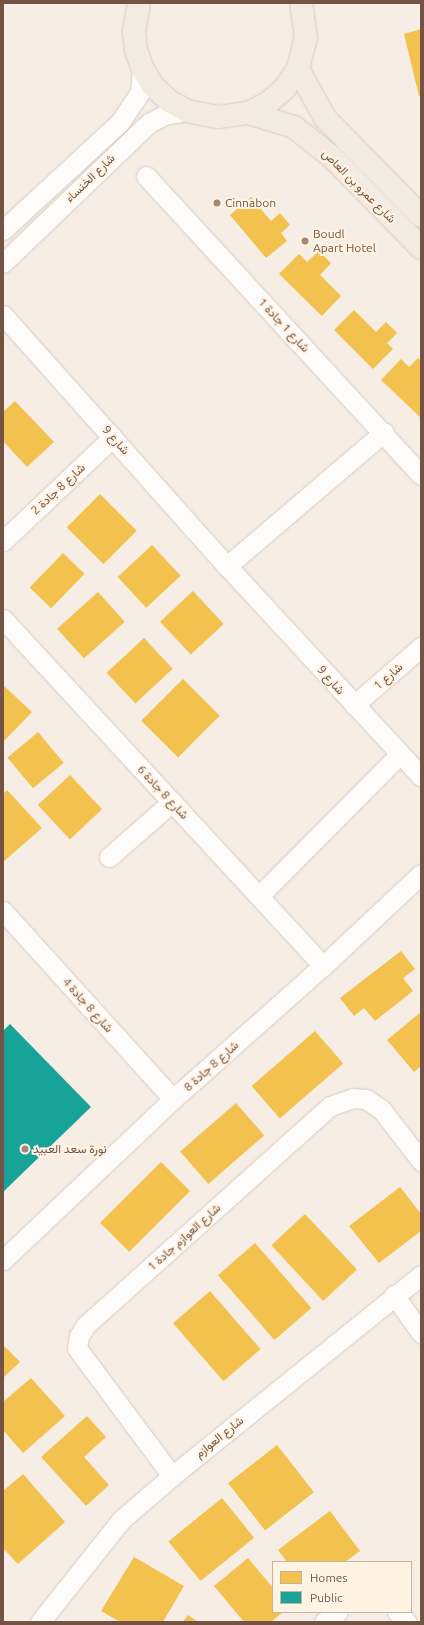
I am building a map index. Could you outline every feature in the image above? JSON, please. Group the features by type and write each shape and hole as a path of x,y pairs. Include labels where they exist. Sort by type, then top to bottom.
{"main road":[{"path":"139,3 134,32 142,67 158,91 169,101 187,111 218,118 248,113 274,98 285,88 298,69 306,38 302,4"},
{"name":"شارع عمرو بن العاص","path":"298,69 325,118 421,216"},
{"name":"شارع عمرو بن العاص","path":"248,113 294,127 332,158 421,248"}],"street":[{"name":"شارع الخنساء","path":"3,230 120,122 140,92 142,67"},
{"name":"شارع الخنساء","path":"3,263 140,131 164,115 187,111"},
{"name":"شارع 1 جادة 1","path":"146,176 384,432 421,475"},
{"name":"شارع 9","path":"3,316 227,566 421,776"},
{"path":"227,566 384,432"},
{"name":"شارع 8 جادة 2","path":"3,541 113,437"},
{"name":"شارع 8 جادة 6","path":"3,619 323,966"},
{"name":"شارع 1","path":"354,705 421,646"},
{"path":"258,896 400,754"},
{"path":"109,857 172,802"},
{"name":"شارع 8 جادة 8","path":"3,1260 173,1099 323,966 421,874"},
{"name":"شارع 8 جادة 4","path":"3,911 173,1099"},
{"name":"شارع العوازم جادة 1","path":"172,1476 77,1348 79,1336 86,1325 330,1106 353,1098 366,1099 381,1109 421,1161"},
{"name":"شارع العوازم","path":"40,1622 121,1520 172,1476 394,1295 421,1275"},
{"path":"394,1295 421,1334"},
{"path":"324,1622 337,1613"}],"building: Homes":[{"path":"421,29 421,95 419,96 404,34"},
{"path":"251,197 271,221 280,213 290,225 281,233 287,241 266,258 230,215"},
{"path":"319,251 331,263 320,275 341,296 322,316 279,274 299,254 307,262"},
{"path":"354,310 376,332 386,322 397,333 387,343 393,349 373,369 334,330"},
{"path":"418,358 421,361 421,418 381,380 401,359 409,367"},
{"path":"15,401 54,442 27,467 3,441 3,412"},
{"path":"100,494 137,531 104,564 67,527"},
{"path":"152,545 181,576 146,608 118,577"},
{"path":"63,553 85,574 51,608 30,588"},
{"path":"193,591 224,624 191,655 160,622"},
{"path":"98,592 125,622 84,659 57,629"},
{"path":"144,638 173,669 135,703 107,673"},
{"path":"183,679 220,716 178,757 141,721"},
{"path":"3,685 32,712 3,742"},
{"path":"38,732 64,763 33,788 7,758"},
{"path":"70,775 102,809 70,839 38,805"},
{"path":"7,790 42,828 3,862 3,794"},
{"path":"401,951 415,969 403,978 413,991 375,1021 364,1008 354,1016 340,998"},
{"path":"421,1012 421,1066 414,1072 387,1040"},
{"path":"315,1031 343,1063 280,1119 252,1086"},
{"path":"236,1103 264,1135 208,1184 180,1152"},
{"path":"161,1162 190,1191 129,1252 100,1223"},
{"path":"400,1187 421,1214 421,1231 379,1263 349,1226"},
{"path":"305,1214 357,1270 323,1301 271,1245"},
{"path":"255,1243 311,1308 274,1340 218,1275"},
{"path":"210,1291 261,1349 224,1381 173,1323"},
{"path":"3,1345 20,1362 3,1378"},
{"path":"31,1378 65,1416 23,1453 3,1430 3,1402"},
{"path":"87,1416 106,1437 84,1457 109,1485 86,1506 41,1457"},
{"path":"277,1445 314,1492 265,1530 228,1483"},
{"path":"23,1474 65,1522 18,1564 3,1548 3,1491"},
{"path":"222,1498 254,1538 200,1581 168,1541"},
{"path":"330,1511 360,1551 346,1561 286,1561 278,1550"},
{"path":"134,1557 184,1586 163,1622 120,1622 101,1611"},
{"path":"248,1558 272,1587 272,1613 282,1613 271,1622 244,1622 214,1586"},
{"path":"188,1615 198,1622 183,1622"}],"building: Public":[{"name":"نورة سعد العبيد","path":"10,1024 91,1107 3,1192 3,1031"}],"place":[{"name":"Cinnabon","path":"217,203"},
{"name":"Boudl Apart Hotel","path":"305,241"},
{"name":"نورة سعد العبيد","path":"25,1149"}]}
